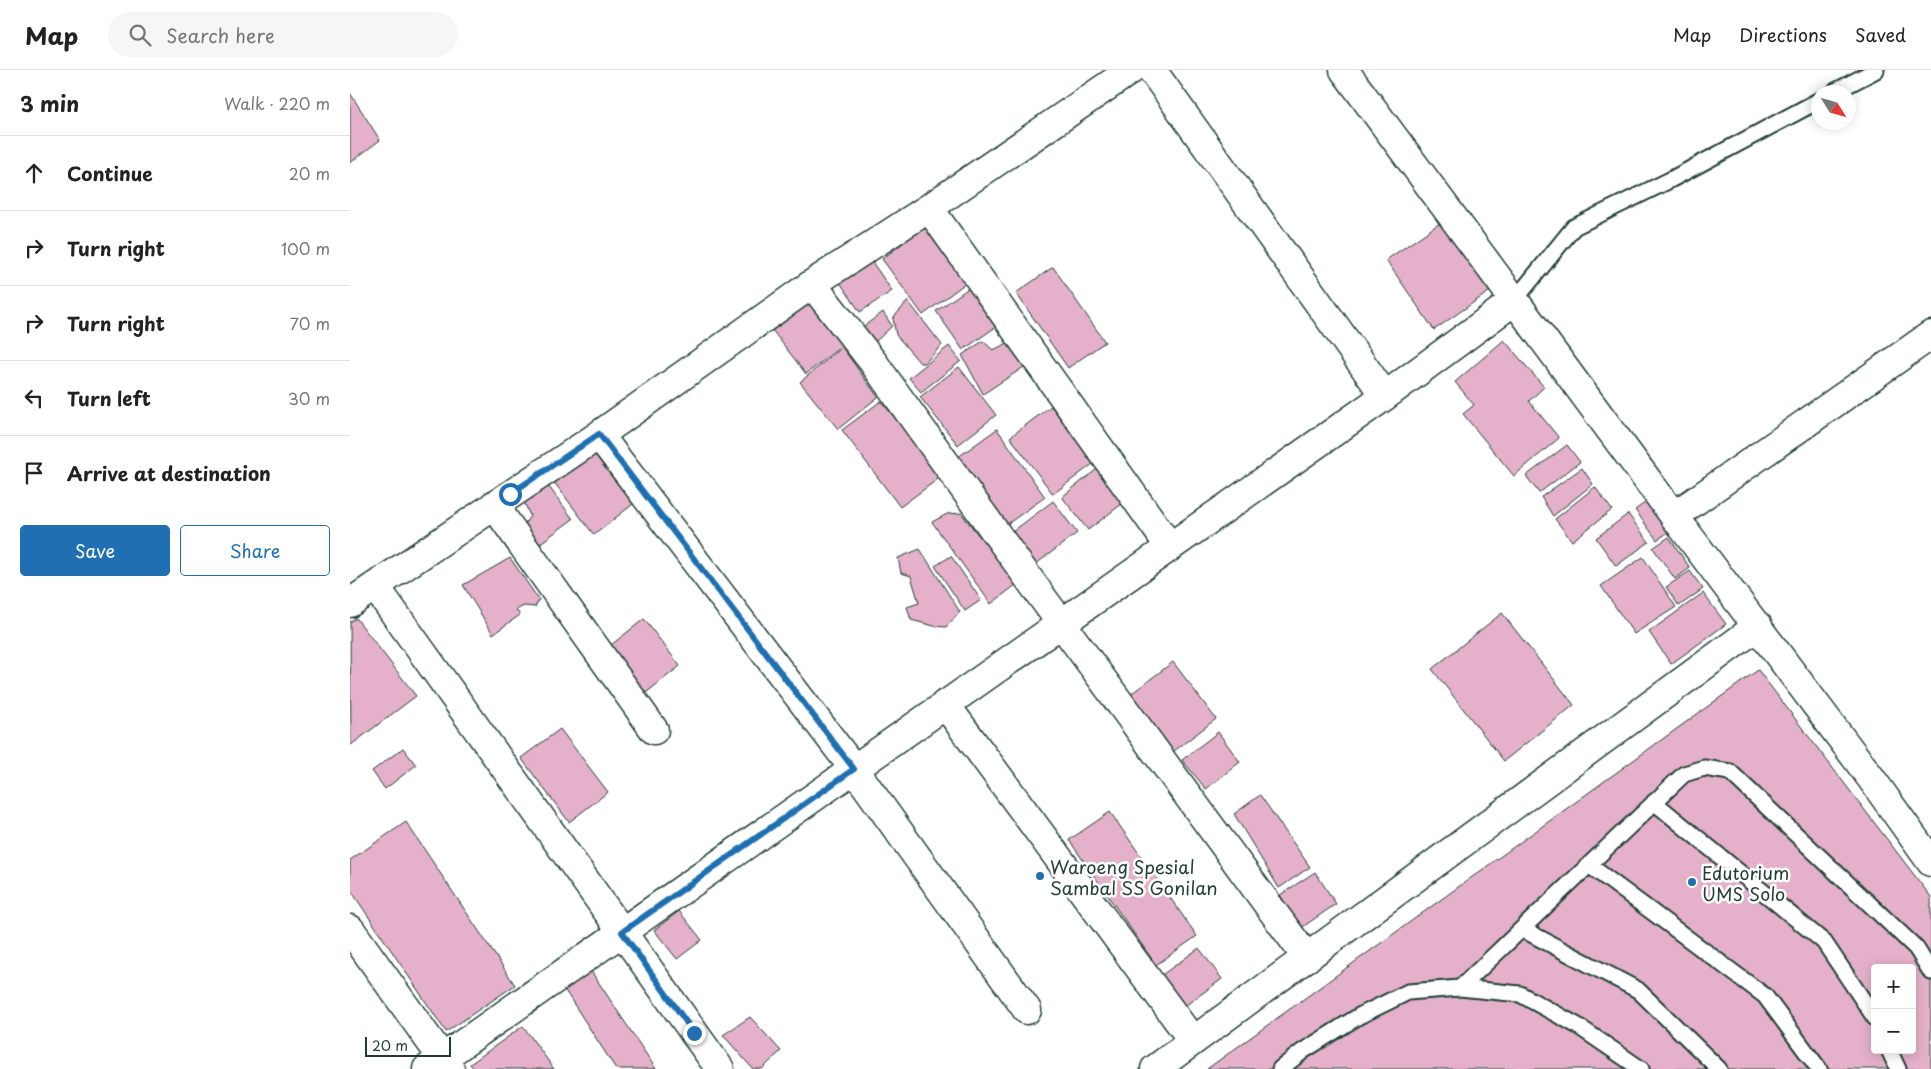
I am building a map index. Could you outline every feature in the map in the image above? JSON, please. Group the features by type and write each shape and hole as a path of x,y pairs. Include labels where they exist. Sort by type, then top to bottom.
{"street":[{"path":"350,603 599,434 812,284 929,208 1131,70"},
{"path":"1152,70 1385,396"},
{"path":"1344,70 1674,516 1871,778 1931,862"},
{"path":"929,208 1170,547"},
{"path":"812,284 873,362 1061,623 1307,958"},
{"path":"350,929 439,1065 622,932 1385,396 1514,301"},
{"path":"1674,516 1931,335"},
{"path":"599,434 854,769 1027,1010"},
{"path":"494,505 654,730"},
{"path":"374,586 720,1069"},
{"path":"1155,1069 1758,626"},
{"path":"945,704 1193,1041"}],"lane":[{"path":"1847,85 1876,70"},
{"path":"1514,301 1574,226 1670,180 1811,105"},
{"path":"1460,988 1684,774 1704,768 1730,772 1916,948 1931,972"},
{"path":"1654,802 1824,942 1871,1012"},
{"path":"1589,864 1765,996 1819,1069"},
{"path":"1522,929 1638,990 1720,1069"},
{"path":"1280,1069 1303,1051 1351,1021 1408,992 1460,988 1520,994 1578,1026 1641,1069"},
{"path":"1891,1054 1898,1069"}],"building":[{"path":"350,93 380,140 350,163"},
{"path":"1443,221 1490,291 1434,330 1386,260"},
{"path":"925,226 967,282 923,315 882,259"},
{"path":"870,259 892,291 860,312 839,281"},
{"path":"1053,267 1105,342 1068,368 1016,293"},
{"path":"973,285 1000,324 963,350 936,311"},
{"path":"806,296 844,344 806,374 769,326"},
{"path":"908,301 942,345 925,363 920,363 896,335 893,318"},
{"path":"883,312 892,326 873,344 860,329"},
{"path":"1504,340 1544,387 1529,401 1559,438 1514,476 1463,414 1474,405 1455,382"},
{"path":"983,341 993,350 1008,343 1024,367 983,394 962,355"},
{"path":"949,346 961,361 921,392 909,378"},
{"path":"842,347 878,397 838,429 800,382"},
{"path":"959,367 996,415 958,445 920,397"},
{"path":"881,401 942,476 900,507 842,430"},
{"path":"1051,406 1094,463 1053,494 1010,437"},
{"path":"997,429 1045,497 1006,525 954,460"},
{"path":"1567,445 1580,462 1539,493 1526,476"},
{"path":"592,451 633,504 594,535 554,482"},
{"path":"1582,468 1593,484 1553,516 1541,497"},
{"path":"1097,469 1112,482 1123,503 1088,530 1062,497"},
{"path":"546,483 573,519 538,545 523,526 530,516 523,499"},
{"path":"1595,487 1612,510 1572,541 1555,519"},
{"path":"1649,500 1670,531 1657,540 1635,510"},
{"path":"1053,501 1077,533 1036,564 1012,532"},
{"path":"961,513 1017,584 991,604 932,522 947,514"},
{"path":"1628,514 1649,542 1616,566 1596,538"},
{"path":"1669,537 1690,568 1675,579 1653,548"},
{"path":"920,549 960,612 946,627 911,620 907,607 919,603 911,576 901,573 898,558"},
{"path":"951,556 981,600 965,611 935,566"},
{"path":"1643,557 1676,607 1634,634 1601,586"},
{"path":"510,558 539,600 535,607 524,606 516,610 520,615 493,634 463,585"},
{"path":"1690,571 1703,589 1679,606 1666,587"},
{"path":"1703,593 1726,624 1671,664 1649,632"},
{"path":"1502,613 1574,705 1504,761 1432,669"},
{"path":"356,618 416,696 351,745 350,622"},
{"path":"644,619 680,666 642,696 606,649"},
{"path":"1173,662 1216,719 1170,754 1127,697"},
{"name":"Edutorium UMS Solo","path":"1758,670 1931,897 1931,1069 1207,1069"},
{"path":"560,729 608,792 569,822 521,758"},
{"path":"1218,732 1240,762 1206,789 1182,760"},
{"path":"403,748 416,765 385,789 372,771"},
{"path":"1260,795 1310,867 1279,888 1234,814"},
{"path":"1110,812 1197,936 1156,965 1069,840"},
{"path":"406,822 515,985 446,1032 350,889 350,860"},
{"path":"1315,872 1336,904 1301,928 1280,895"},
{"path":"679,911 702,940 677,959 654,930"},
{"path":"1199,948 1222,979 1178,1011 1155,980"},
{"path":"591,971 656,1069 616,1069 564,989"},
{"path":"750,1017 781,1051 762,1069 753,1069 723,1035"},
{"path":"523,1026 554,1069 474,1069 470,1064"}],"place":[{"name":"Waroeng Spesial Sambal SS Gonilan","path":"1040,876"},
{"name":"Edutorium UMS Solo","path":"1692,882"}],"route":[{"path":"510,494 599,434 854,769 622,932 694,1033"}]}
